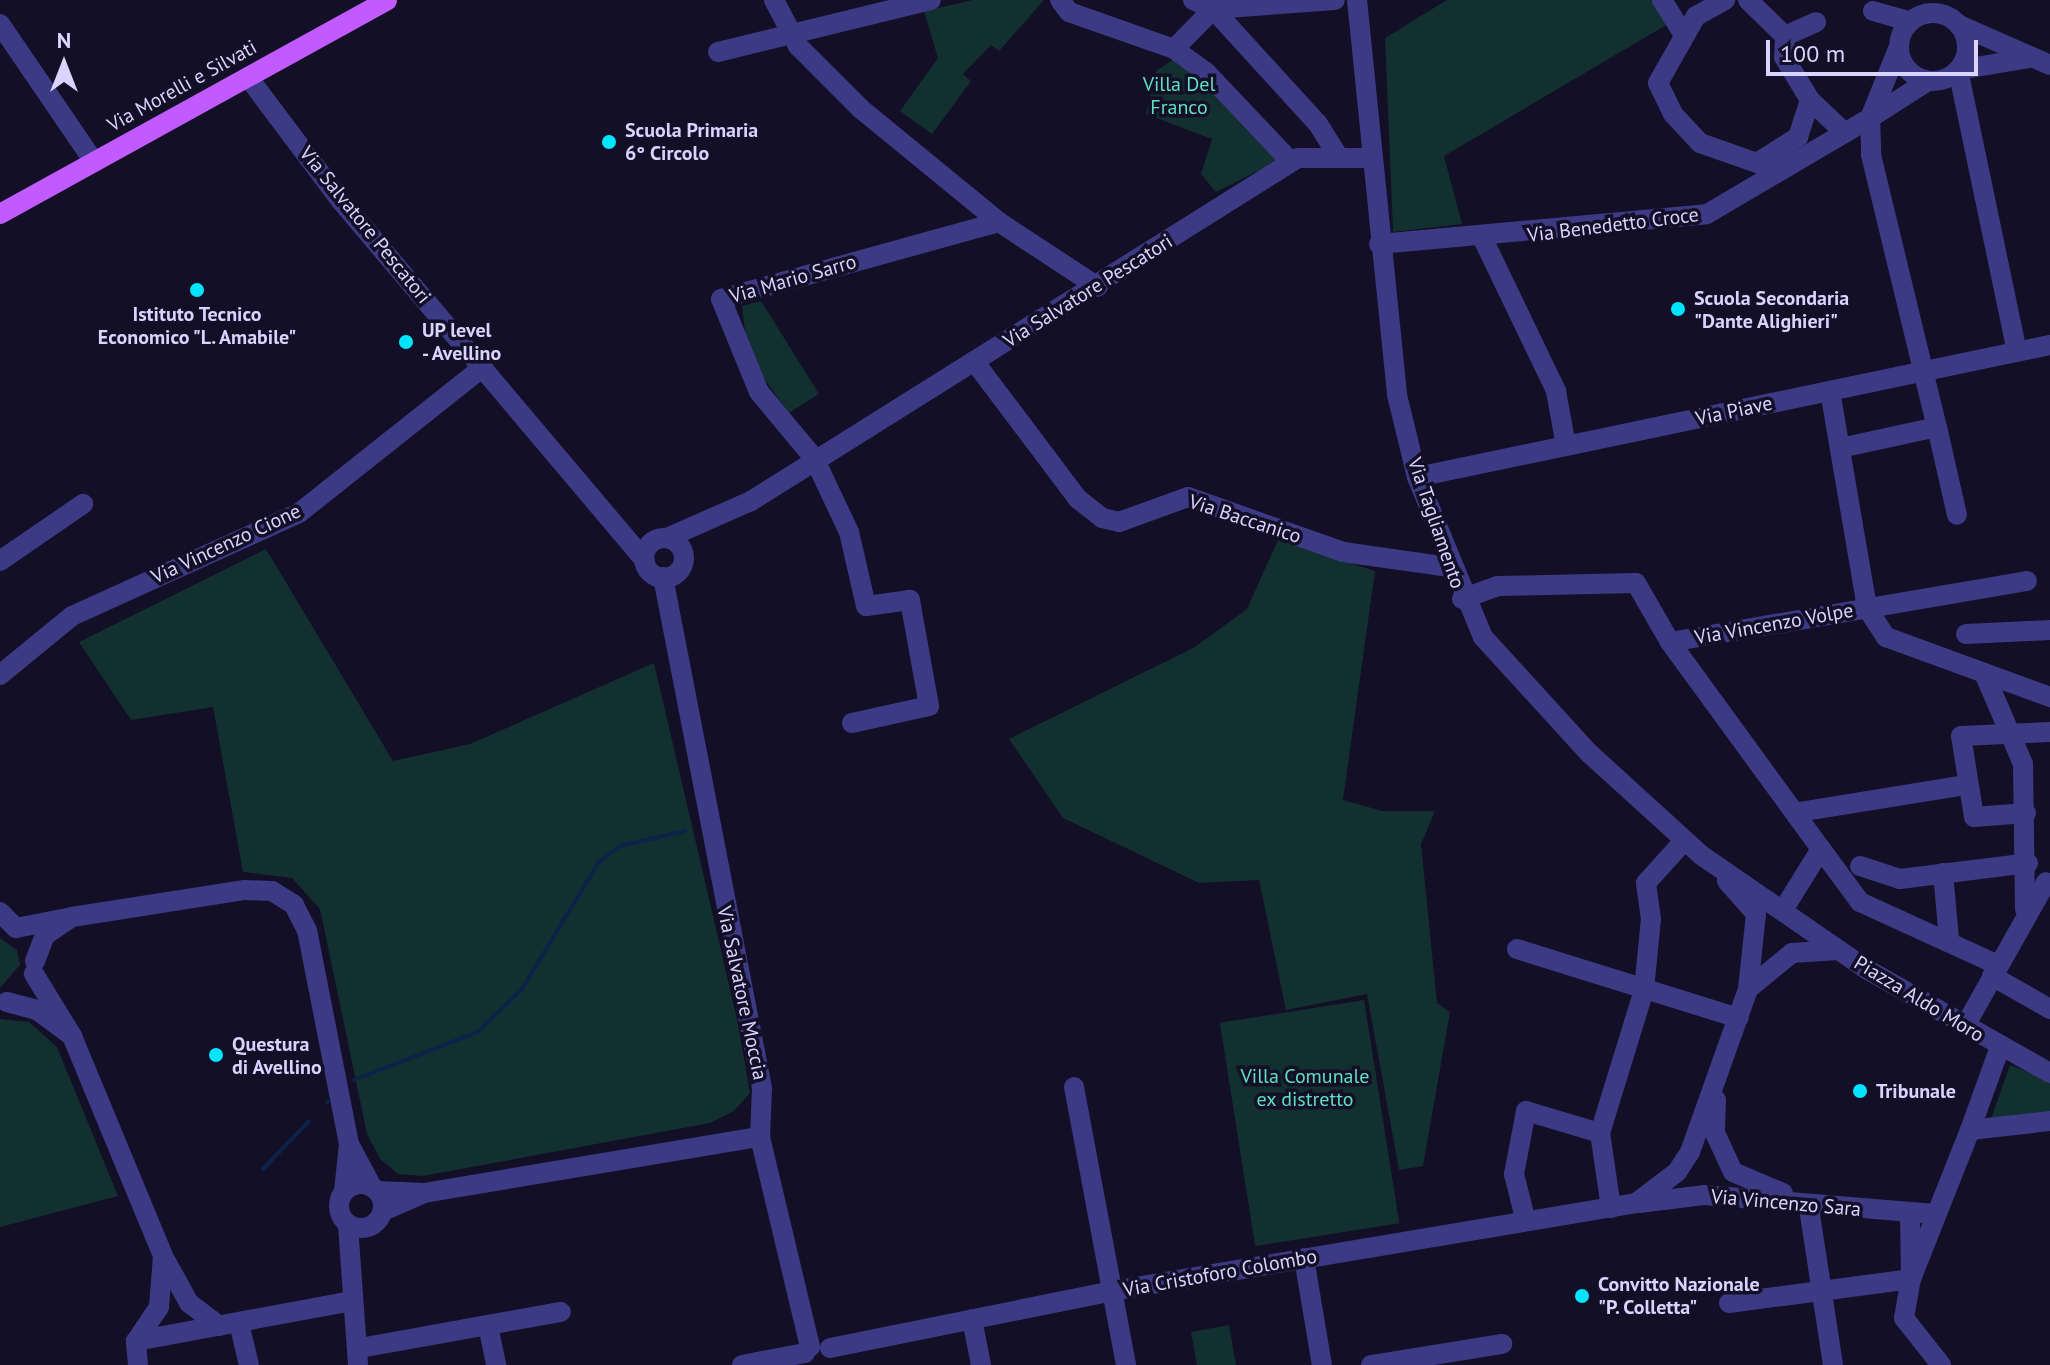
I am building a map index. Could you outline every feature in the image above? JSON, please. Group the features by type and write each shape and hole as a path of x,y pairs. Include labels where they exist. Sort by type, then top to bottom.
{"main road":[{"name":"Via Morelli e Silvati","path":"0,214 387,0"}],"street":[{"path":"774,0 791,34 861,109 999,222 1098,287"},
{"path":"718,52 931,0"},
{"path":"1060,0 1069,12 1174,49 1206,72 1291,162"},
{"path":"1193,0 1213,9 1318,124 1339,158"},
{"path":"1174,49 1213,9 1335,0"},
{"name":"Via Tagliamento","path":"1357,0 1370,158 1397,395 1417,477 1462,599 1516,677 1684,841 1783,910"},
{"path":"1662,0 1683,33"},
{"path":"1725,0 1683,33 1658,83 1673,114 1700,143 1757,163 1798,137 1810,100"},
{"path":"1748,0 1785,36 1784,57 1810,100 1845,133"},
{"path":"1873,11 1913,13 1941,7 1959,25 2028,58 2050,65"},
{"path":"1913,13 1870,118 1871,155 1927,370 1957,515"},
{"path":"1785,36 1816,22"},
{"path":"0,24 94,162"},
{"path":"1959,25 1967,52 1958,70 2017,352"},
{"path":"1898,49 1907,70 1928,81 1958,70 2028,58"},
{"name":"Via Salvatore Pescatori","path":"248,77 606,519 654,547 717,519 1098,287 1291,162 1370,158"},
{"name":"Via Benedetto Croce","path":"1379,244 1483,239 1707,214 1928,81"},
{"name":"Via Mario Sarro","path":"814,458 759,392 721,299 999,222"},
{"path":"1483,239 1556,391 1566,446"},
{"name":"Via Piave","path":"1417,477 2050,345"},
{"name":"Via Baccanico","path":"974,361 1078,499 1102,518 1119,522 1188,497 1343,552 1450,567"},
{"name":"Via Vincenzo Cione","path":"0,675 72,616 299,513 483,367"},
{"path":"1830,391 1867,608 2027,581"},
{"path":"1840,448 1937,427"},
{"path":"814,458 849,532 866,606 910,600 931,697 922,711 852,723"},
{"path":"0,561 83,504"},
{"name":"Via Salvatore Pescatori","path":"675,569 717,519"},
{"name":"Via Vincenzo Cione","path":"72,616 98,619 263,541"},
{"path":"654,547 675,569"},
{"path":"654,547 675,569"},
{"name":"Via Salvatore Moccia","path":"675,569 673,637 762,1088 760,1137 817,1355"},
{"name":"Via Vincenzo Volpe","path":"1462,599 1498,586 1636,583 1670,642 1867,608 1886,637 2050,697"},
{"path":"1966,634 2050,630"},
{"path":"1670,642 1799,812 1821,849 1860,902 1949,939 2050,1009"},
{"path":"1984,673 2017,748 2026,813 2028,863 2025,909"},
{"path":"2026,813 1974,817 1965,785 1961,736 2050,732"},
{"path":"1799,812 1965,785"},
{"path":"1611,1208 1600,1133 1644,990 1651,919 1646,883 1684,841"},
{"path":"1783,910 1821,849"},
{"path":"1636,1203 1677,1172 1717,1080 1748,989 1756,914 1701,855"},
{"path":"1860,866 1900,879 2028,863"},
{"path":"1965,1026 2025,909 2048,883 2028,863"},
{"path":"1943,873 1949,939"},
{"path":"8,925 245,890 272,891 294,905 307,930 349,1144 344,1191 338,1205 348,1225 351,1301 359,1356 561,1312"},
{"name":"Piazza Aldo Moro","path":"1783,910 1838,950 2000,1047 2050,1073"},
{"path":"0,912 72,1036 163,1256 189,1303 188,1317 173,1324 159,1307"},
{"path":"72,917 45,935 34,967 4,1003 49,1016 72,1036"},
{"path":"1517,949 1738,1018"},
{"name":"Piazza Aldo Moro","path":"1748,989 1792,953 1838,950"},
{"path":"1941,1365 1904,1318 1911,1279 2000,1047"},
{"path":"1717,1080 1715,1133 1733,1172 1757,1187 1817,1206 1819,1286 1833,1365"},
{"path":"1074,1087 1126,1365"},
{"path":"1525,1218 1514,1174 1526,1111 1600,1133"},
{"path":"1970,1130 2050,1121"},
{"path":"344,1191 377,1196 424,1193 760,1137"},
{"path":"348,1225 369,1227 377,1196 349,1144"},
{"name":"Via Vincenzo Sara","path":"1611,1208 1704,1195 1910,1216 1935,1214"},
{"name":"Via Cristoforo Colombo","path":"742,1365 817,1355 1112,1291 1525,1218 1611,1208"},
{"path":"1910,1216 1911,1279"},
{"path":"138,1365 136,1341 159,1307 163,1256"},
{"path":"1304,1258 1322,1365"},
{"path":"1729,1303 1819,1286 1911,1279"},
{"path":"136,1341 351,1301"},
{"path":"189,1303 229,1324 249,1365"},
{"path":"972,1319 981,1365"},
{"path":"488,1326 496,1365"},
{"path":"1371,1365 1452,1359 1502,1344"}],"green space":[{"path":"973,0 1044,0 999,51 991,45 963,74 971,81 932,134 900,111 938,58 924,11"},
{"path":"1447,0 1654,0 1668,24 1444,156 1462,224 1393,232 1385,38"},
{"name":"Villa Del Franco","path":"1177,57 1217,92 1278,161 1216,192 1201,174 1212,139 1146,114 1156,71"},
{"path":"761,301 819,394 789,413 748,357 742,306"},
{"path":"1278,540 1375,571 1343,800 1382,811 1435,811 1421,844 1437,1003 1450,1012 1423,1166 1399,1170 1367,994 1286,1010 1259,880 1199,883 1063,818 1009,739 1195,647 1247,609"},
{"path":"266,549 393,761 470,744 654,663 737,1019 750,1093 734,1111 710,1123 423,1176 398,1174 380,1159 367,1134 320,909 292,878 243,872 213,707 131,720 79,642"},
{"path":"0,938 17,950 20,965 0,988"},
{"name":"Villa Comunale ex distretto","path":"1364,1000 1399,1223 1255,1246 1220,1023"},
{"path":"0,1019 29,1022 57,1047 118,1196 0,1227"},
{"path":"2010,1065 2050,1081 2050,1116 1991,1119"},
{"path":"1229,1325 1236,1365 1197,1365 1191,1332"}],"waterway":[{"path":"354,1080 478,1032 522,989 599,862 620,846 685,831"},
{"path":"263,1169 309,1121"}],"place":[{"name":"Scuola Primaria 6° Circolo","path":"609,142"},
{"name":"Istituto Tecnico Economico \"L. Amabile\"","path":"197,290"},
{"name":"Scuola Secondaria \"Dante Alighieri\"","path":"1678,309"},
{"name":"UP level - Avellino","path":"406,342"},
{"name":"Questura di Avellino","path":"216,1055"},
{"name":"Tribunale","path":"1860,1091"},
{"name":"Convitto Nazionale \"P. Colletta\"","path":"1582,1296"}]}
